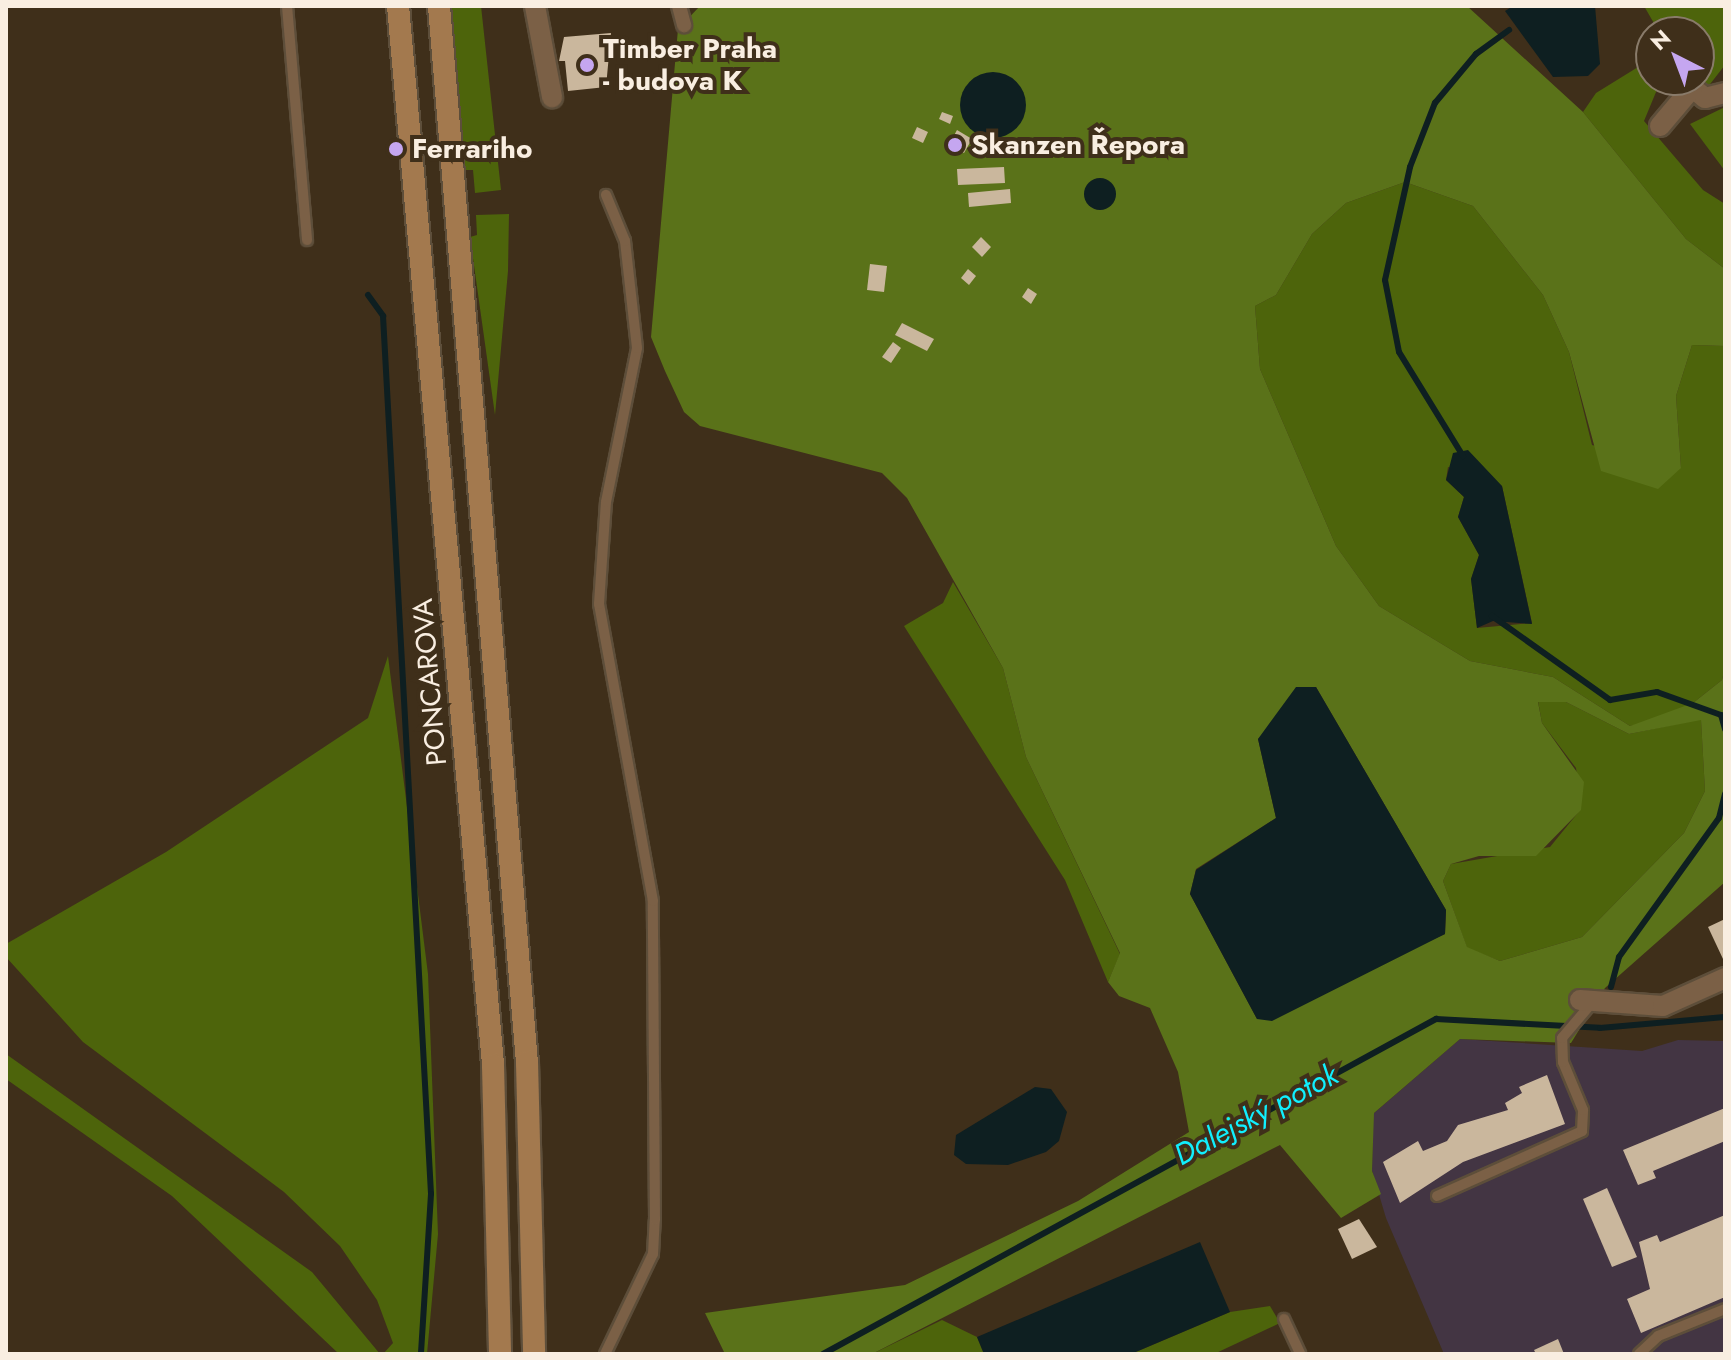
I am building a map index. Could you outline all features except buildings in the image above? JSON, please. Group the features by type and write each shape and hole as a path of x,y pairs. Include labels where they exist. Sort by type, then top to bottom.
{"main road":[{"name":"PONCAROVA","path":"398,6 418,196 493,1065 500,1354"},
{"path":"439,6 454,220 527,1062 534,1354"}],"street":[{"path":"535,6 552,97"},
{"path":"679,6 684,25"},
{"path":"1660,126 1685,96"},
{"path":"1586,1001 1663,1006 1725,978"}],"lane":[{"path":"287,6 307,240"},
{"path":"605,1354 653,1254 655,1220 653,901 599,604 606,502 637,348 625,241 606,195"},
{"path":"1437,1196 1582,1131 1583,1110 1563,1062 1562,1038 1586,1001"},
{"path":"1639,1354 1658,1336 1725,1309"},
{"path":"1284,1319 1300,1354"}],"shaded area":[{"path":"1513,6 1595,6 1600,64 1588,76 1553,77 1505,11"},
{"path":"993,72 1016,82 1026,105 1016,128 993,138 970,128 960,105 970,82"},
{"path":"1100,178 1111,183 1116,194 1111,205 1100,210 1089,205 1084,194 1089,183"},
{"path":"1468,450 1502,486 1532,624 1493,621 1477,628 1471,579 1479,555 1458,517 1464,497 1446,480 1453,453"},
{"path":"1296,687 1316,687 1446,910 1445,934 1272,1021 1257,1019 1190,894 1196,870 1276,818 1258,739"},
{"path":"1460,1039 1642,1051 1678,1040 1725,1041 1725,1354 1444,1354 1386,1218 1372,1171 1373,1114"},
{"path":"1035,1087 1051,1089 1067,1112 1059,1141 1046,1152 1008,1165 966,1164 954,1155 956,1135"},
{"path":"1200,1242 1230,1312 1131,1354 984,1354 977,1337"}],"green space":[{"path":"451,6 481,6 501,190 475,193 473,170 465,170"},
{"path":"700,6 1467,6 1583,112 1686,239 1725,269 1725,346 1692,345 1676,396 1681,468 1658,489 1601,471 1569,352 1543,295 1473,206 1405,182 1346,203 1312,234 1276,295 1255,306 1260,369 1336,546 1379,606 1470,661 1553,677 1630,726 1693,703 1722,680 1725,668 1725,882 1605,988 1571,1043 1460,1039 1374,1113 1372,1171 1381,1194 1341,1218 1280,1145 872,1354 725,1354 705,1313 905,1285 1078,1201 1189,1132 1178,1072 1150,1008 1119,996 1108,982 1120,953 1026,757 1003,668 907,498 882,473 700,426 684,412 665,371 651,337 678,29","holes":["1316,687 1446,910 1445,934 1257,1019 1190,894 1196,869 1276,818 1258,739","1538,702 1566,702 1629,734 1701,720 1705,791 1684,833 1582,937 1500,961 1467,947 1443,881 1451,864 1479,856 1536,856 1581,810 1584,782 1542,723"]},
{"path":"1644,6 1725,6 1725,65 1715,78 1715,16 1650,16"},
{"path":"1635,69 1635,96 1654,96 1644,121 1703,190 1725,204 1725,269 1686,239 1583,112 1596,93"},
{"path":"1725,107 1725,171 1690,124"},
{"path":"1405,182 1473,206 1543,295 1569,352 1592,445 1681,468 1676,396 1692,345 1725,346 1725,668 1722,680 1693,703 1659,721 1630,726 1553,677 1470,661 1379,606 1336,546 1260,369 1255,306 1276,295 1312,234 1346,203","holes":["1448,467 1502,486 1532,623 1477,628 1471,579 1479,555 1458,517 1464,497 1446,480"]},
{"path":"509,214 508,271 495,415 470,237 477,235 476,215"},
{"path":"953,582 1003,668 1026,757 1120,954 1108,982 1065,880 904,626 943,603"},
{"path":"388,656 428,974 438,1234 427,1354 383,1354 393,1343 377,1300 340,1246 284,1192 83,1042 6,957 6,944 166,852 368,718"},
{"path":"1538,701 1566,702 1629,734 1701,719 1705,791 1684,833 1582,937 1500,961 1467,948 1443,881 1451,864 1550,847 1581,809 1576,768 1542,723"},
{"path":"6,1054 312,1272 380,1354 339,1354 172,1196 6,1079"},
{"path":"1270,1306 1280,1323 1214,1354 1131,1354 1230,1312"},
{"path":"942,1320 977,1337 984,1354 872,1354"}],"waterway":[{"path":"1463,456 1399,352 1385,280 1410,167 1435,103 1476,54 1509,30"},
{"path":"368,295 383,316 431,1194 421,1354"},
{"path":"1492,616 1610,700 1657,692 1721,715 1725,729"},
{"path":"1611,987 1619,957 1719,818 1725,794"},
{"name":"Dalejský potok","path":"823,1354 1436,1019 1600,1028 1725,1017"}],"place":[{"name":"Timber Praha - budova K","path":"587,65"},
{"name":"Skanzen Řepora","path":"955,145"},
{"name":"Ferrariho","path":"396,149"}]}
